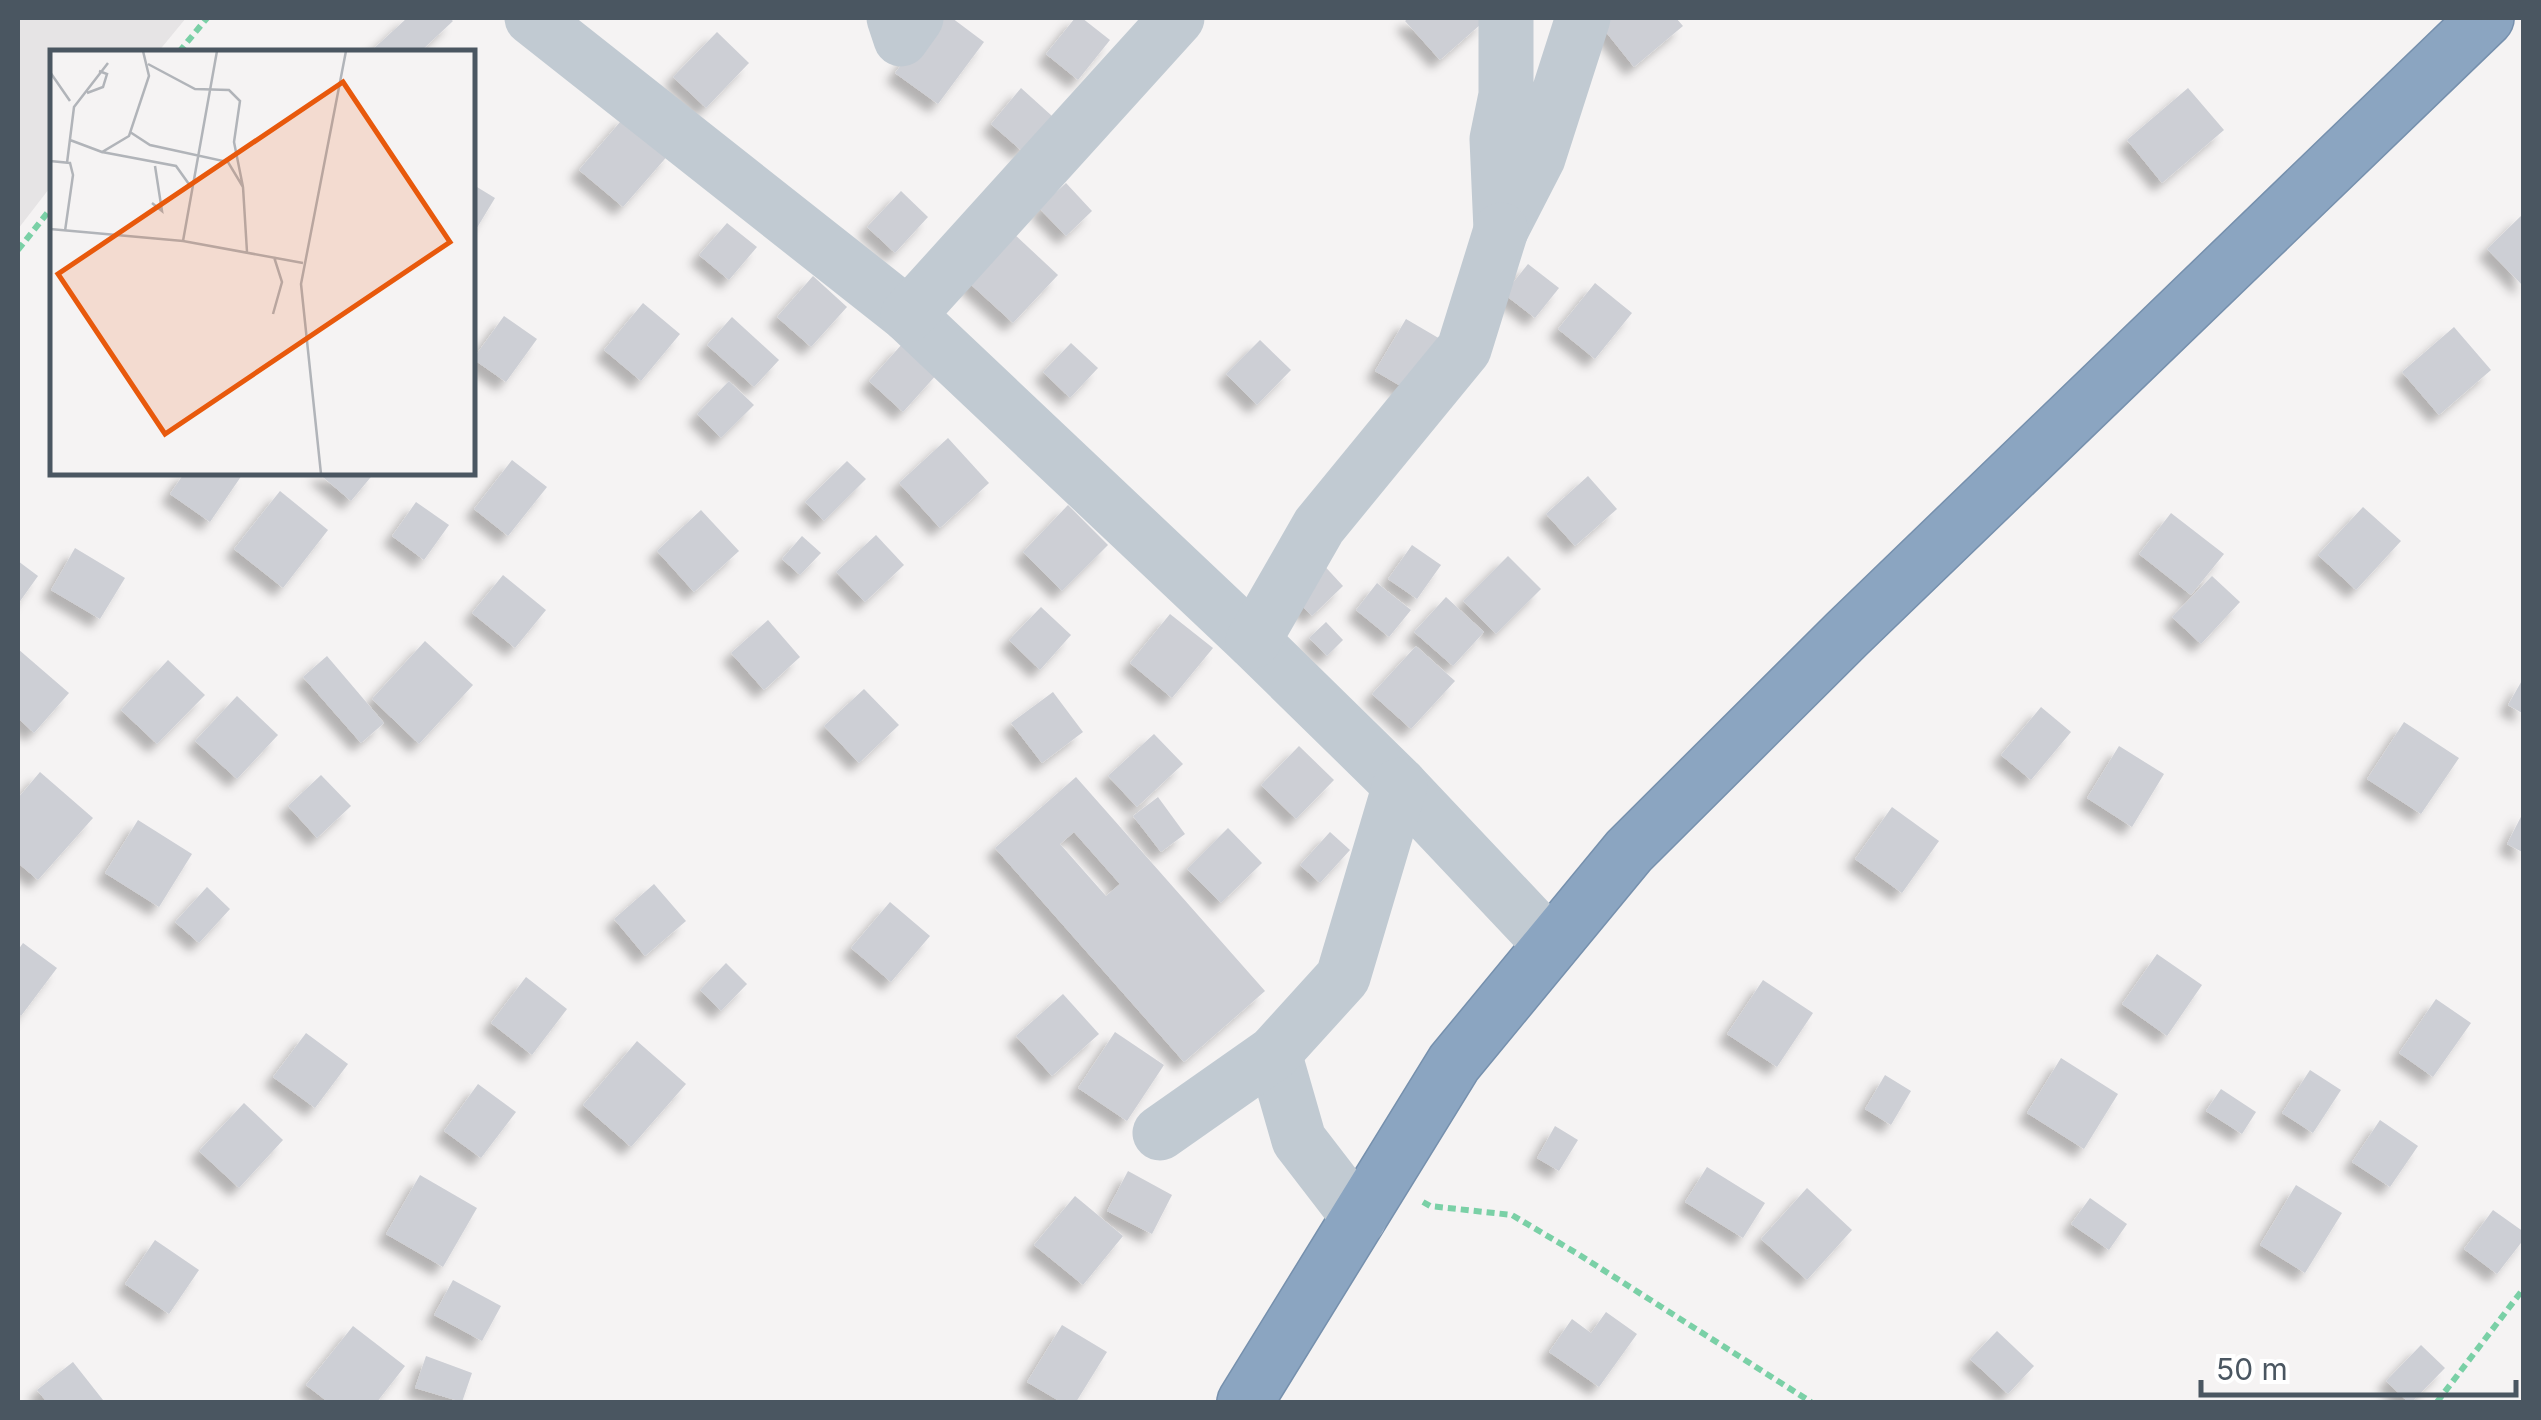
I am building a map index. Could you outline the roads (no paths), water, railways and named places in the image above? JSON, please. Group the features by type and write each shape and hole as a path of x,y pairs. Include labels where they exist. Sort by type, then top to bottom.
{"highway":[{"path":"1245,1402 1454,1063 1629,851 1847,634 2486,18"}],"street":[{"path":"532,18 908,314 1253,641 1400,786 1551,945"},
{"path":"894,18 901,39 916,18"},
{"path":"908,314 1177,18"},
{"path":"1501,230 1497,139 1506,96 1506,18"},
{"path":"1253,641 1320,526 1464,349 1501,230 1538,158 1583,18"},
{"path":"1160,1132 1274,1053 1343,977 1400,786"},
{"path":"1274,1053 1299,1140 1371,1199"}]}
